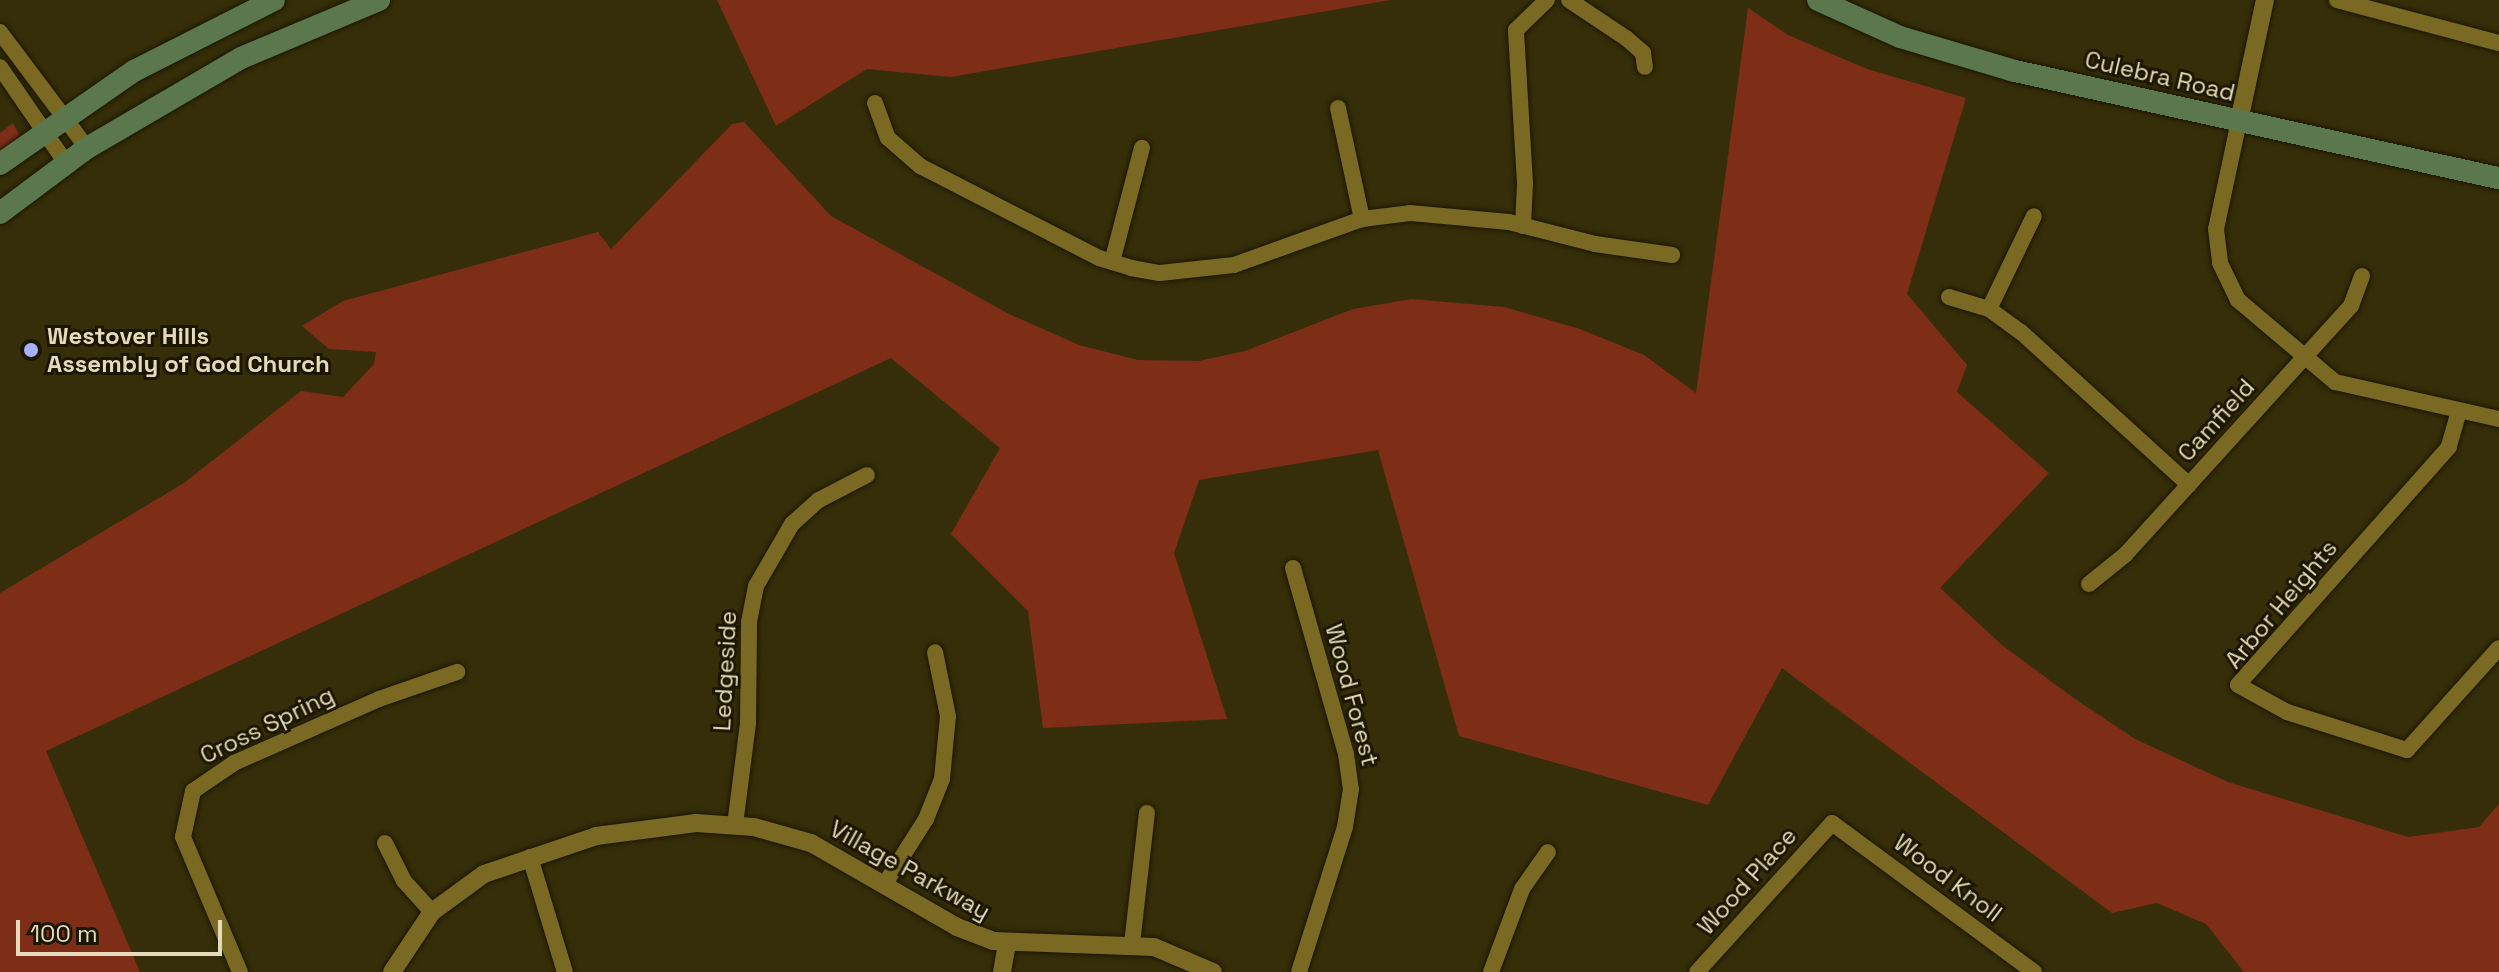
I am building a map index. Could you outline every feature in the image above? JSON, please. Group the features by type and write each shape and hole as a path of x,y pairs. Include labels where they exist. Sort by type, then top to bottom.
{"main road":[{"path":"0,164 63,116 186,41 274,0"},
{"path":"0,213 87,148 241,58 352,5 379,0"},
{"name":"Culebra Road","path":"1818,0 1956,55 2499,178"}],"street":[{"path":"1523,226 1525,183 1516,30 1547,0"},
{"path":"1569,0 1626,38 1643,53 1645,67"},
{"path":"2265,0 2218,219 2220,263 2238,300 2304,359 2350,387 2499,419"},
{"path":"2337,0 2499,43"},
{"path":"3,42 87,148"},
{"path":"0,67 66,163"},
{"path":"875,103 888,138 920,166 1112,262 1160,273 1234,265 1362,219 1410,213 1523,226 1625,250 1672,255"},
{"path":"1338,108 1362,219"},
{"path":"1112,262 1142,148"},
{"path":"1989,309 2034,216"},
{"name":"Camfield","path":"2089,584 2125,555 2351,306 2362,276"},
{"path":"1949,297 1989,309 2021,332 2189,485"},
{"name":"Arbor Heights","path":"2459,411 2449,447 2238,685 2287,712 2407,750 2499,648"},
{"name":"Ledgeside","path":"735,825 748,724 749,622 756,586 792,524 819,500 867,475"},
{"name":"Wood Forest","path":"1293,568 1351,789 1345,827 1299,972"},
{"path":"886,882 926,819 942,779 948,716 935,652"},
{"name":"Cross Spring","path":"240,972 183,837 193,791 234,763 457,672"},
{"path":"1132,944 1147,813"},
{"name":"Wood Place","path":"1697,972 1832,823"},
{"name":"Wood Knoll","path":"1832,823 2034,972"},
{"name":"Village Parkway","path":"392,972 432,912 470,881 530,857 631,828 735,825 811,843 886,882 957,927 1007,944 1132,944 1173,952 1213,972"},
{"path":"385,843 404,881 432,912"},
{"path":"1491,972 1522,889 1548,852"},
{"path":"530,857 565,972"},
{"path":"1002,972 1007,944"}],"shaded area":[{"path":"717,0 1390,0 951,77 867,69 776,126"},
{"path":"1748,8 1788,35 1867,69 1966,98 1907,294 1967,365 1957,392 2049,473 1940,588 2002,645 2075,699 2135,739 2228,782 2408,837 2479,827 2499,804 2499,972 2244,972 2206,924 2157,903 2112,913 1782,668 1708,805 1459,736 1378,450 1199,480 1174,553 1227,719 1043,728 1028,611 951,534 1000,448 891,358 46,751 140,972 0,972 0,593 184,483 301,391 343,397 374,364 376,352 329,349 302,326 343,301 598,232 611,249 732,124 744,122 831,216 1009,314 1079,345 1138,360 1199,361 1245,351 1353,309 1411,299 1504,307 1580,329 1644,355 1696,393"},
{"path":"13,123 20,136 0,151 0,133"}],"place":[{"name":"Westover Hills Assembly of God Church","path":"31,350"}]}
